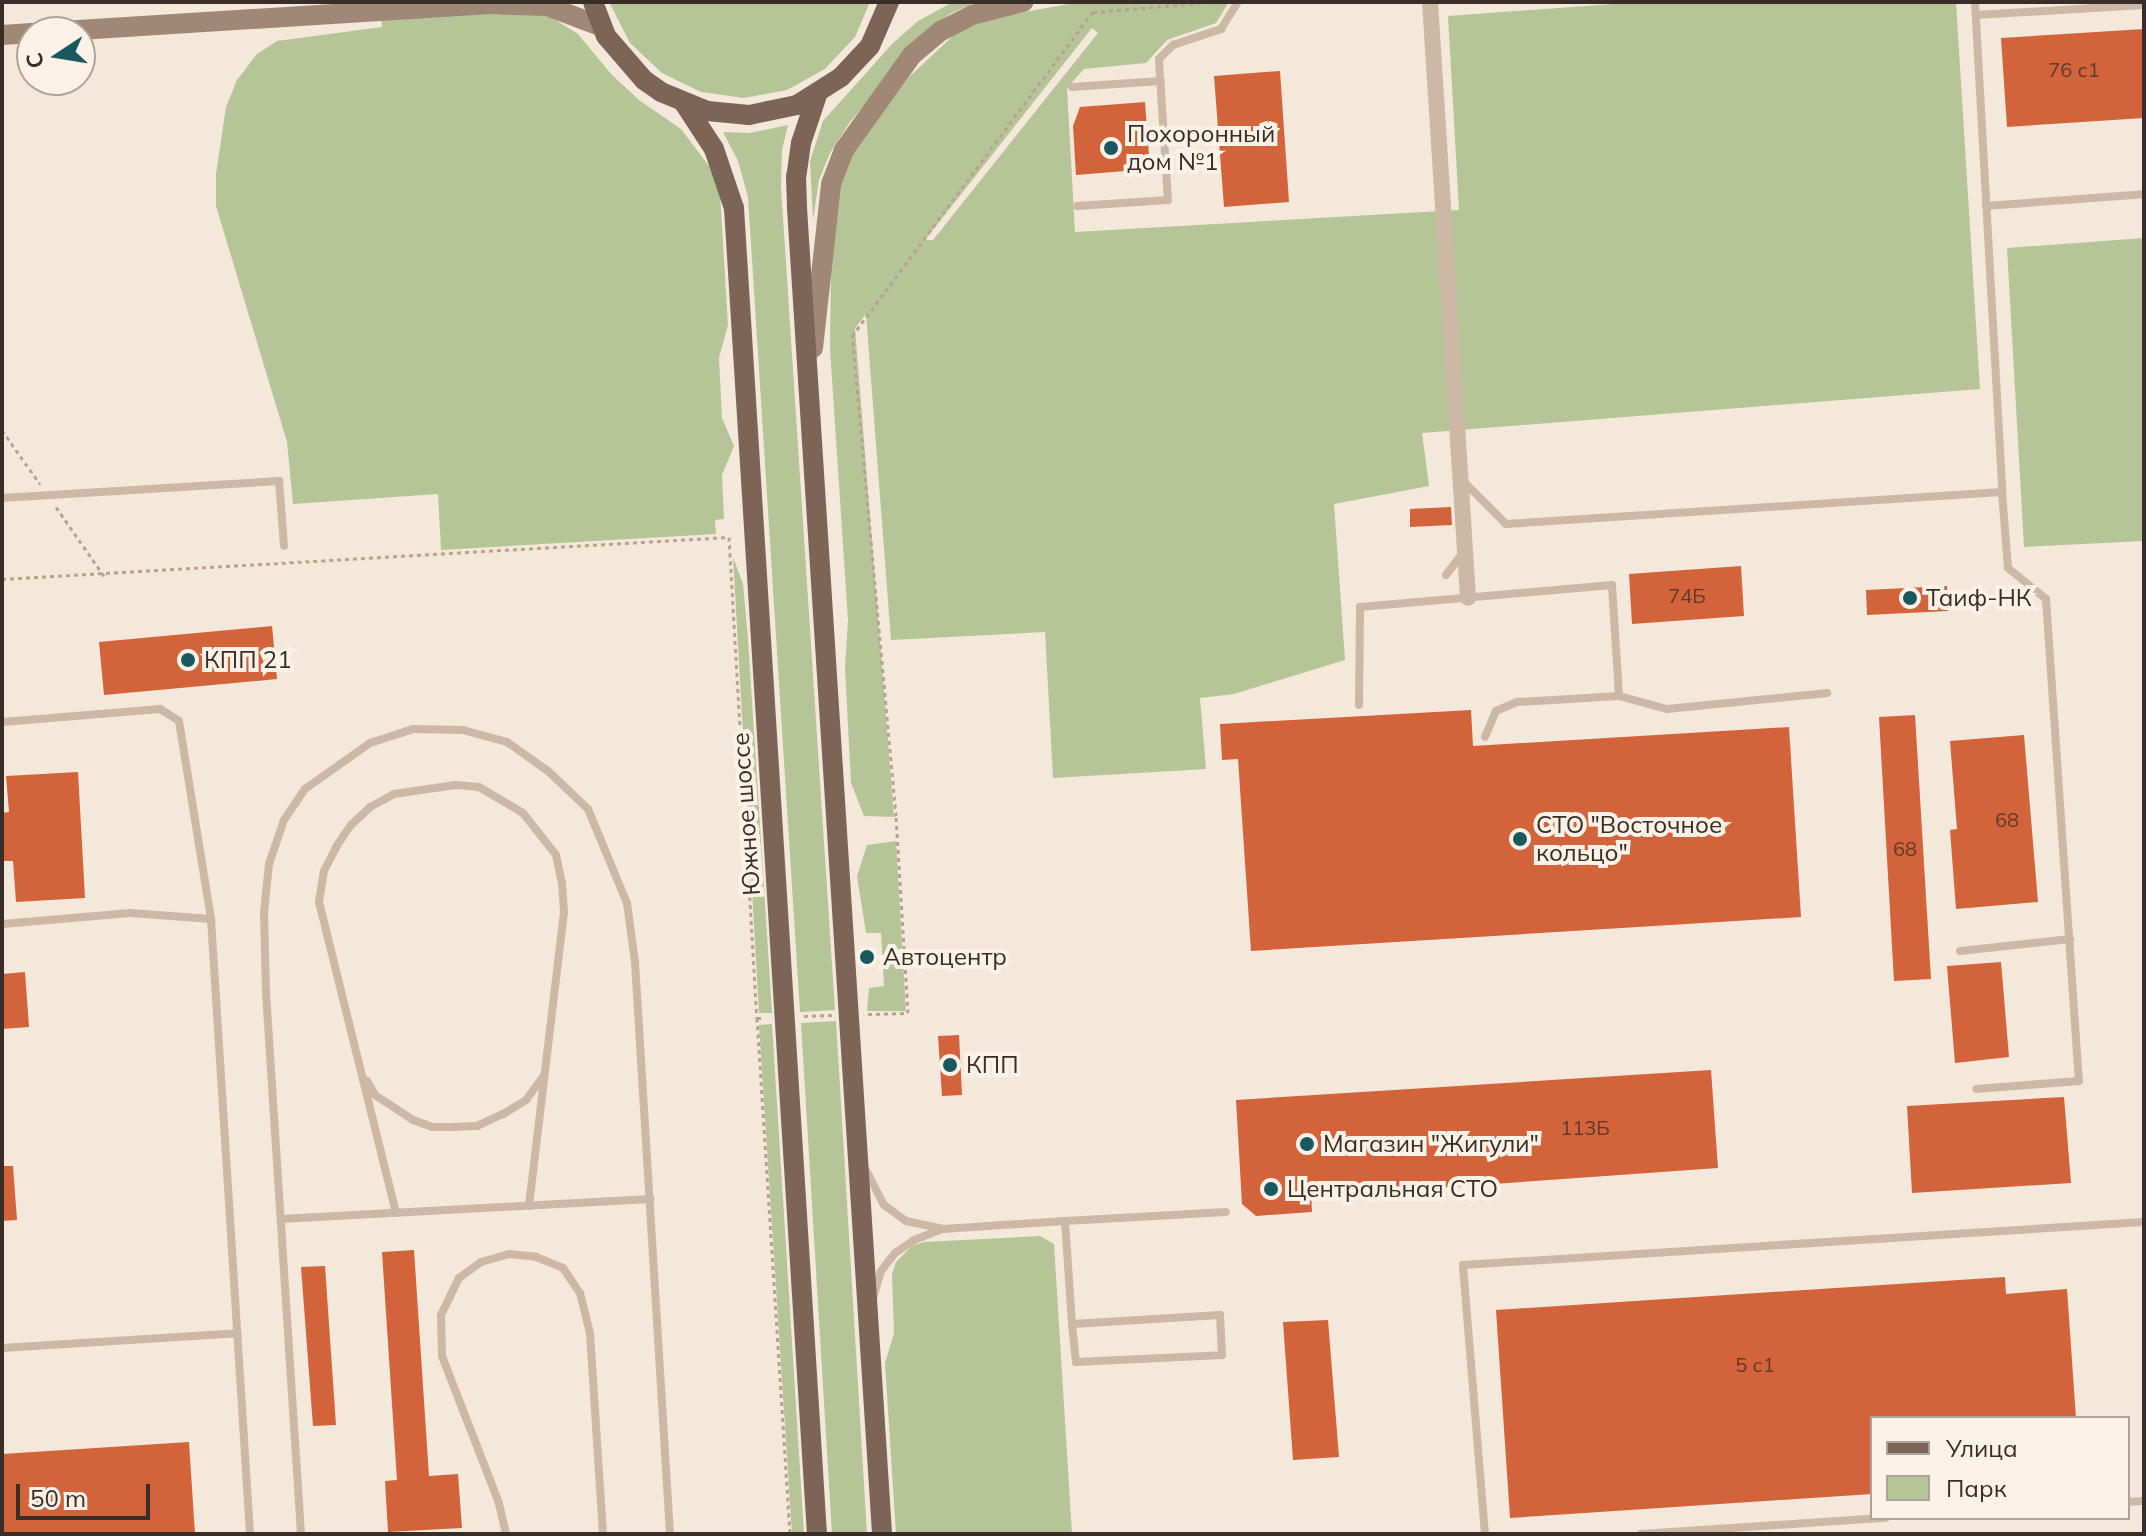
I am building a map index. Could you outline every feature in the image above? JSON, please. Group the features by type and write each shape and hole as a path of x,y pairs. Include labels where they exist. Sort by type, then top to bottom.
{"main road":[{"path":"593,2 600,26 627,65 644,80 684,103 707,111 749,115 797,105 841,77 870,46 889,2"},
{"path":"812,428 813,338 823,236 831,184 844,150 912,55 941,31 972,15 1023,2"},
{"path":"96,29 490,4 547,6 600,26"},
{"path":"817,95 801,143 796,177 882,1534"},
{"name":"Южное шоссе","path":"684,103 714,149 734,208 817,1534"}],"street":[{"path":"1430,2 1468,598"}],"lane":[{"path":"1077,206 1168,200 1159,59 1173,45 1221,29 1238,2"},
{"path":"1975,2 2008,568 2046,599 2079,1081 1976,1089"},
{"path":"1976,15 2144,5"},
{"path":"1072,87 1161,81"},
{"path":"1986,206 2144,194"},
{"path":"1460,479 1506,524 2002,492"},
{"path":"2,498 279,481 284,546"},
{"path":"1446,575 1465,550"},
{"path":"1359,705 1360,607 1612,585 1619,696"},
{"path":"1485,737 1496,711 1517,702 1619,696 1667,709 1827,693"},
{"path":"2,722 160,709 179,721 211,919 250,1534"},
{"path":"301,1534 266,993 264,913 269,864 284,820 305,789 370,743 413,729 463,730 507,742 548,771 588,809 627,903 635,962 670,1534"},
{"path":"396,1213 319,902 324,871 351,825 370,807 394,794 455,785 479,787 523,813 556,855 564,912 529,1206"},
{"path":"2,924 131,913 211,919"},
{"path":"1960,951 2070,939"},
{"path":"361,1070 375,1095 394,1109 413,1120 441,1127 477,1126 503,1114 526,1100 544,1076"},
{"path":"858,1147 884,1205 906,1221 943,1229 1226,1212"},
{"path":"281,1219 650,1199"},
{"path":"1065,1221 1072,1324 1076,1362 1222,1355 1220,1315 1072,1324"},
{"path":"1485,1534 1463,1265 2144,1222"},
{"path":"869,1332 881,1271 895,1253 914,1240 943,1229"},
{"path":"506,1534 499,1503 442,1356 441,1315 459,1278 481,1262 509,1254 536,1257 563,1268 580,1293 590,1333 603,1534"},
{"path":"2,1348 238,1333"},
{"path":"1641,1534 1870,1519"}],"path":[{"path":"757,1018 908,1013 896,816 852,336 1093,12 1213,2"},
{"path":"2,579 729,537 790,1534"}],"green space":[{"path":"609,2 870,2 855,37 825,69 787,90 744,98 701,92 662,73 630,43"},
{"path":"953,2 976,2 950,14 927,32 850,122 830,153 819,180 813,220 810,161 823,121 892,44 918,21"},
{"path":"1080,2 1229,2 1216,23 1167,40 1146,63 1084,69 1067,88 1075,232 1459,210 1448,16 1641,2 1956,2 1980,389 1422,433 1429,486 1334,504 1345,660 1234,694 1200,698 1206,769 1053,778 1045,632 891,640 866,314 855,328 894,817 864,816 851,783 845,668 848,620 830,349 831,265 841,173 866,131 910,76 955,34 991,18","holes":["1092,28 1098,33 933,240 925,240"]},
{"path":"531,13 551,17 578,34 611,74 639,100 681,129 712,170 720,193 728,325 719,358 722,418 734,446 722,475 724,519 715,520 716,534 441,550 438,494 293,504 287,442 216,206 216,174 226,107 237,80 257,54 277,41 382,27 381,14"},
{"path":"788,125 782,150 781,187 835,1010 800,1012 748,197 738,161 723,132 750,133"},
{"path":"2144,238 2144,541 2024,547 2007,248"},
{"path":"733,557 743,584 748,639 772,1013 759,1013"},
{"path":"896,841 906,1011 867,1011 869,988 884,986 881,933 866,933 857,876 867,845"},
{"path":"836,1021 867,1534 832,1534 801,1023"},
{"path":"772,1024 804,1534 792,1534 759,1025"},
{"path":"1040,1236 1054,1244 1072,1534 896,1534 885,1363 894,1333 892,1274 896,1262 912,1246 924,1242"}],"building":[{"path":"2144,29 2144,118 2007,127 2001,38"},
{"path":"1280,71 1289,202 1224,207 1214,76"},
{"name":"Похоронный дом №1","path":"1145,102 1150,169 1076,175 1073,126 1080,107"},
{"path":"1451,507 1452,525 1410,527 1410,509"},
{"path":"1741,566 1744,616 1632,624 1629,574"},
{"path":"1947,586 1948,611 1867,615 1866,590"},
{"name":"КПП 21","path":"272,626 277,679 104,695 99,642"},
{"name":"СТО \"Восточное кольцо\"","path":"1471,710 1473,746 1789,727 1801,917 1251,951 1238,759 1222,760 1220,724"},
{"path":"1915,715 1931,979 1894,981 1879,717"},
{"path":"2024,735 2038,902 1956,909 1950,830 1957,829 1950,741"},
{"path":"78,772 85,898 16,902 13,861 2,861 2,813 9,812 6,776"},
{"path":"2001,962 2009,1057 1955,1063 1947,966"},
{"path":"25,972 29,1027 2,1029 2,974"},
{"name":"КПП","path":"959,1035 962,1095 942,1096 938,1036"},
{"path":"1711,1070 1718,1168 1394,1191 1394,1187 1311,1192 1312,1212 1256,1216 1242,1204 1236,1100"},
{"path":"2064,1097 2071,1183 1912,1193 1907,1106"},
{"path":"2,1166 13,1166 17,1220 2,1221"},
{"path":"414,1250 429,1476 458,1474 462,1528 388,1532 385,1481 397,1480 382,1252"},
{"path":"325,1266 336,1425 313,1426 301,1267"},
{"path":"2005,1277 2006,1294 2067,1289 2076,1416 1870,1416 1870,1494 1510,1518 1496,1310"},
{"path":"1328,1320 1339,1457 1293,1460 1283,1322"},
{"path":"189,1442 195,1534 2,1534 2,1454"}],"place":[{"name":"Похоронный дом №1","path":"1111,148"},
{"name":"Таиф-НК","path":"1910,598"},
{"name":"КПП 21","path":"188,660"},
{"name":"СТО \"Восточное кольцо\"","path":"1520,839"},
{"name":"Автоцентр","path":"867,957"},
{"name":"КПП","path":"950,1065"},
{"name":"Магазин \"Жигули\"","path":"1307,1144"},
{"name":"Центральная СТО","path":"1271,1189"}]}
